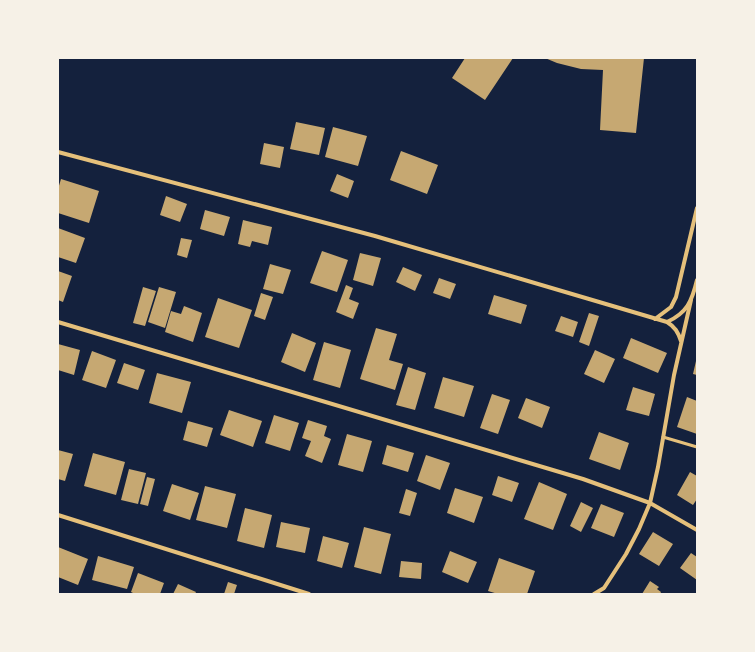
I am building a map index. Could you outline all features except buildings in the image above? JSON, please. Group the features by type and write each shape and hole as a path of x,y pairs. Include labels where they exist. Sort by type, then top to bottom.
{"street":[{"path":"58,152 375,236 667,322 674,327 681,341"},
{"path":"655,319 671,307 676,297 697,208"},
{"path":"594,594 604,588 622,561 639,529 650,503 681,341 697,280"},
{"path":"667,322 678,317 691,300"},
{"path":"58,322 583,479 650,503 697,530"},
{"path":"58,515 309,594"}],"lane":[{"path":"663,437 697,447"}]}
